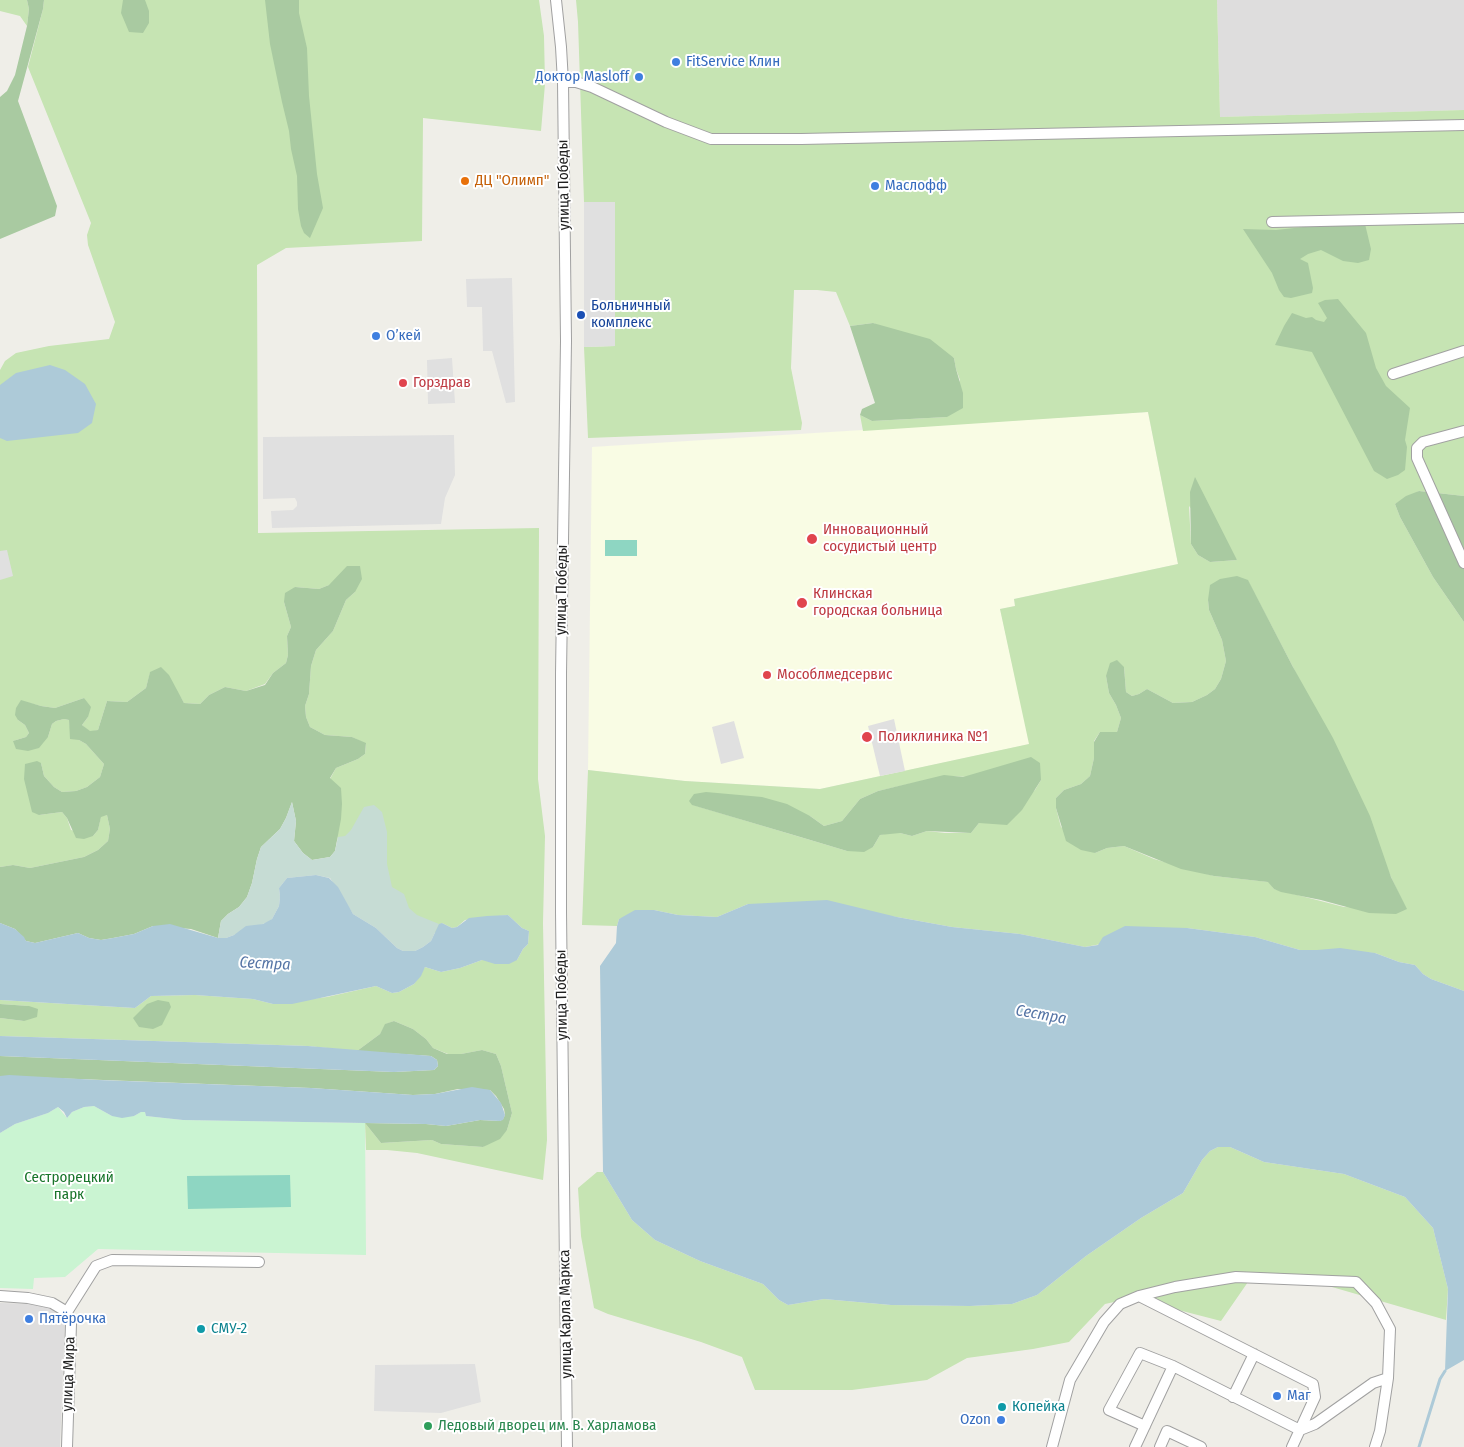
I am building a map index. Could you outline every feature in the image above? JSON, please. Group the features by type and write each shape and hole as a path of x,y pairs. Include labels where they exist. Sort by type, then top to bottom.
{"street":[{"name":"улица Победы","path":"556,0 561,40 563,82 566,341 561,673 561,912 565,1180"},
{"path":"563,82 576,82 592,87 666,122 711,139 801,139 1464,126"},
{"path":"1272,222 1464,218"},
{"path":"1393,374 1464,351"},
{"path":"1464,431 1423,442 1419,444 1417,453 1419,465 1464,563"},
{"name":"улица Карла Маркса","path":"565,1180 567,1447"},
{"path":"0,1296 28,1298 52,1304 67,1312 96,1266 112,1260 259,1262"},
{"path":"1052,1447 1070,1380 1081,1358 1104,1322 1120,1304 1139,1296 1175,1287 1236,1277 1356,1282 1376,1302 1390,1329 1388,1378 1380,1431 1375,1447"},
{"path":"1139,1296 1313,1384 1315,1397 1292,1447"},
{"name":"улица Мира","path":"67,1312 71,1324 67,1447"},
{"path":"1145,1426 1109,1410 1140,1353 1173,1366 1300,1430 1315,1424 1374,1382 1388,1378"},
{"path":"1233,1396 1254,1354"},
{"path":"1135,1447 1173,1366"},
{"path":"1160,1447 1167,1431 1201,1447"}],"shaded area":[{"path":"1217,0 1464,0 1464,110 1220,117"},
{"path":"584,202 615,202 615,346 584,347"},
{"path":"512,278 515,402 506,403 492,351 483,351 482,307 467,307 466,279"},
{"path":"452,358 455,403 428,404 427,360"},
{"name":"Клинская городская больница","path":"1148,412 1178,564 1014,599 1015,606 1000,609 1030,744 820,789 685,781 588,770 592,447"},
{"path":"454,435 455,475 445,498 441,524 272,528 271,511 293,510 297,506 297,502 295,498 263,499 263,437"},
{"path":"7,550 13,576 0,580 0,551"},
{"path":"894,719 905,771 880,776 868,726"},
{"path":"734,721 744,758 721,764 712,727"},
{"path":"292,802 296,821 294,841 303,853 312,860 330,857 335,851 338,837 345,836 351,830 364,807 374,805 382,812 387,832 387,864 392,887 404,894 409,908 417,915 439,924 431,941 415,951 403,951 397,948 376,928 353,914 330,878 316,875 287,878 279,888 279,906 272,919 268,922 226,938 218,938 221,921 239,907 247,897 261,847 280,829"},
{"path":"0,1303 35,1304 48,1307 59,1313 65,1321 60,1447 0,1447"},
{"path":"475,1364 481,1402 441,1413 374,1411 375,1365"}],"green space":[{"path":"0,0 27,0 29,9 27,26 20,16 0,11"},
{"path":"27,0 44,0 18,101 57,206 55,216 0,239 0,97 7,91 15,75 27,26 29,9"},
{"path":"44,0 539,0 544,36 545,84 541,131 423,118 422,241 286,248 257,265 258,533 539,528 538,779 545,836 543,923 547,1140 543,1180 417,1153 366,1150 365,1123 381,1143 432,1140 441,1144 483,1147 507,1130 512,1113 501,1066 496,1054 482,1050 461,1054 448,1054 433,1048 426,1039 413,1029 394,1021 386,1024 380,1034 357,1051 308,1046 0,1036 0,1018 24,1021 29,1006 0,1004 0,1000 135,1008 151,996 195,995 253,999 273,1004 327,997 376,986 392,993 399,992 414,984 425,967 441,972 482,960 517,960 528,944 529,931 522,928 508,915 465,920 457,927 452,928 442,923 435,933 346,905 330,779 336,768 365,754 366,744 352,737 325,735 310,727 306,717 305,706 309,694 311,666 316,650 333,631 346,600 355,592 329,585 319,589 295,587 284,602 291,627 287,636 288,655 286,663 273,673 265,684 246,691 225,687 209,695 200,704 184,703 178,693 150,673 146,688 127,702 107,701 98,730 90,732 82,725 88,717 84,698 55,708 21,701 18,720 25,725 29,733 26,737 13,741 48,737 52,724 64,719 69,720 70,727 79,740 86,744 104,764 100,777 87,787 76,791 62,792 54,787 44,776 41,763 39,815 62,812 67,818 71,830 93,836 98,830 101,816 107,815 110,829 108,841 98,850 84,857 30,868 13,865 0,867 0,370 5,361 16,353 49,346 109,339 115,322 88,245 87,235 91,223 28,67"},
{"path":"123,0 145,0 149,11 149,23 143,33 129,32 121,13"},
{"path":"265,0 299,0 299,13 307,48 309,96 317,174 323,208 310,238 304,233 301,226 298,209 297,176 270,44"},
{"path":"576,0 1217,0 1220,117 1464,110 1464,496 1419,491 1395,504 1400,517 1433,577 1464,622 1464,991 1431,979 1423,974 1415,965 1399,962 1375,953 1300,950 1255,937 1187,928 1085,947 1020,934 952,927 897,917 748,904 717,917 678,915 654,910 619,919 617,926 582,925 588,770 685,781 820,789 1029,744 1000,609 1015,606 1014,599 1178,564 1148,412 863,431 860,415 872,421 947,417 960,380 954,358 873,323 850,326 836,292 794,290 791,368 802,423 801,430 588,438 584,347 615,346 615,202 584,202","holes":["1189,506 1237,560 1210,562 1198,555 1191,544","1248,581 1293,667 1406,909 1344,907 1274,889 1269,882 1214,876 1154,859 1124,846 1107,848 1095,853 1061,827 1056,808 1056,798 1064,790 1081,784 1090,776 1094,758 1094,741 1100,732 1117,732 1121,718 1109,693 1106,676 1124,667 1126,692 1132,696 1147,689 1173,703 1192,702 1215,689 1221,679 1226,661 1222,640 1209,610 1208,600","944,776 1041,780 1035,790 987,823 979,823 971,833 927,831 912,836 889,833 880,835 873,847 847,851 693,805 810,816 824,826 842,821 860,799 878,791"]},
{"path":"1331,224 1365,224 1371,249 1369,260 1358,263 1343,261 1321,250 1308,254 1300,259 1308,263 1313,288 1312,293 1291,298 1284,297 1279,290 1272,273 1243,229 1276,230"},
{"path":"1338,299 1366,333 1376,368 1386,386 1410,408 1405,440 1407,447 1405,470 1387,479 1374,471 1312,352 1275,345 1292,313 1306,318 1312,317 1324,322 1327,318 1318,303 1325,300"},
{"path":"873,323 930,339 954,358 963,393 963,408 947,417 872,421 860,415 862,409 875,403 850,326"},
{"path":"1195,477 1237,560 1210,562 1198,555 1191,544 1190,492"},
{"path":"1419,491 1464,496 1464,622 1433,577 1400,517 1395,504 1406,496"},
{"path":"605,540 637,540 637,556 605,556"},
{"path":"347,566 360,566 362,579 355,592 346,600 333,631 316,650 311,666 309,694 305,706 306,717 310,727 325,735 352,737 366,743 365,754 336,768 330,778 341,788 342,804 335,851 330,857 312,860 303,853 294,841 296,821 292,802 280,829 261,847 247,897 239,907 221,921 218,938 191,929 153,926 134,934 101,940 89,938 78,933 35,943 26,941 15,929 0,923 0,867 13,865 30,868 84,857 98,850 108,841 110,829 107,815 101,817 98,830 93,836 84,839 76,838 67,818 62,812 39,815 32,812 24,779 25,764 37,761 41,763 44,776 54,787 62,792 76,791 87,787 100,777 104,764 86,744 79,740 70,739 69,720 64,719 52,724 48,737 39,748 28,751 16,749 13,741 26,737 29,733 25,725 15,715 16,708 21,700 55,708 84,698 91,707 88,717 82,725 90,731 98,730 107,701 127,702 146,688 150,672 161,667 169,675 184,703 200,704 209,695 225,687 246,691 265,685 273,673 286,663 288,655 287,636 291,627 284,602 285,593 295,587 319,589 329,585"},
{"path":"1237,576 1248,580 1293,667 1333,738 1370,816 1391,877 1407,909 1396,914 1369,913 1321,900 1281,892 1274,889 1268,882 1214,876 1181,869 1124,846 1107,848 1095,853 1081,850 1066,841 1056,808 1056,798 1064,790 1081,784 1090,776 1094,758 1094,742 1100,732 1117,732 1121,718 1109,693 1106,676 1110,663 1117,660 1124,667 1126,692 1132,696 1147,689 1173,703 1192,702 1207,695 1215,689 1221,679 1226,661 1222,640 1209,610 1210,585 1220,579"},
{"path":"1031,757 1040,763 1041,780 1022,810 1007,825 979,823 971,833 927,831 912,836 900,833 880,835 873,847 864,852 847,851 692,805 689,801 694,794 706,792 762,797 787,804 824,826 842,821 860,799 878,791 944,775 963,777"},
{"path":"158,1000 169,1002 171,1007 162,1025 153,1029 139,1027 133,1018 147,1004"},
{"path":"0,1004 29,1006 38,1009 37,1017 24,1021 0,1018"},
{"path":"394,1021 413,1029 426,1039 433,1048 447,1054 461,1054 482,1050 496,1054 501,1066 512,1113 507,1130 500,1139 483,1147 441,1144 432,1140 381,1143 365,1123 446,1126 480,1120 500,1121 505,1115 504,1109 490,1090 458,1089 435,1094 413,1095 311,1088 0,1076 0,1056 394,1072 434,1070 438,1066 437,1060 431,1056 357,1051 380,1034 385,1024"},
{"name":"Сестрорецкий парк","path":"94,1106 112,1116 134,1116 145,1112 146,1116 183,1120 365,1123 366,1255 98,1249 65,1277 34,1278 33,1289 0,1288 0,1133 15,1124 48,1113 58,1107 67,1118 72,1112 84,1107"},
{"path":"1218,1147 1230,1147 1264,1162 1344,1174 1405,1197 1433,1228 1448,1289 1446,1320 1325,1285 1248,1282 1221,1321 1132,1298 1105,1304 1069,1342 967,1358 927,1380 852,1390 755,1390 742,1357 594,1308 581,1236 578,1188 597,1172 603,1172 632,1220 655,1240 700,1261 763,1284 779,1300 788,1305 824,1299 891,1305 970,1306 1012,1304 1037,1295 1086,1256 1141,1218 1183,1193 1202,1160 1210,1151"},
{"path":"290,1175 291,1207 188,1209 187,1176"}],"water":[{"path":"50,365 65,370 85,384 96,404 92,423 78,433 7,441 0,438 0,385 16,373"},
{"name":"Сестра","path":"316,875 329,878 338,887 353,914 376,928 397,948 403,951 415,951 431,941 439,924 442,923 452,928 457,927 469,918 487,916 508,915 522,928 529,931 528,944 517,960 509,964 495,964 482,960 441,972 425,967 421,976 414,984 399,992 392,993 376,986 292,1004 273,1004 253,999 195,995 151,996 135,1008 0,1000 0,923 15,929 26,941 35,943 78,933 89,938 101,940 134,934 153,926 170,924 218,938 226,938 234,935 246,926 263,924 272,919 279,906 279,888 287,878"},
{"name":"Сестра","path":"827,900 897,917 952,927 1020,934 1085,947 1098,945 1103,937 1125,926 1187,928 1255,937 1300,950 1340,948 1375,953 1399,962 1415,965 1423,974 1431,979 1464,991 1464,1360 1445,1371 1448,1289 1433,1228 1405,1197 1344,1174 1264,1162 1230,1147 1218,1147 1210,1151 1202,1160 1183,1193 1141,1218 1086,1256 1037,1295 1012,1304 970,1306 891,1305 824,1299 788,1305 779,1300 763,1284 700,1261 655,1240 632,1220 603,1172 600,966 616,943 619,919 635,910 654,910 678,915 717,917 748,904"},
{"path":"0,1036 308,1046 431,1056 437,1060 438,1066 434,1070 394,1072 0,1056"},
{"path":"0,1076 311,1088 413,1095 435,1094 472,1087 490,1090 501,1103 505,1115 503,1120 500,1121 480,1120 446,1126 426,1124 183,1120 146,1116 145,1112 122,1118 112,1116 94,1106 84,1107 72,1112 67,1118 58,1107 48,1113 15,1124 0,1133"}],"waterway":[{"path":"1419,1447 1440,1379 1445,1371"}],"place":[{"name":"FitService Клин","path":"676,62"},
{"name":"Доктор Masloff","path":"639,77"},
{"name":"ДЦ \"Олимп\"","path":"465,181"},
{"name":"Маслофф","path":"875,186"},
{"name":"Больничный комплекс","path":"581,315"},
{"name":"О’кей","path":"376,336"},
{"name":"Горздрав","path":"403,383"},
{"name":"Инновационный сосудистый центр","path":"812,539"},
{"name":"Клинская городская больница","path":"802,603"},
{"name":"Мособлмедсервис","path":"767,675"},
{"name":"Поликлиника №1","path":"867,737"},
{"name":"Пятёрочка","path":"29,1319"},
{"name":"СМУ-2","path":"201,1329"},
{"name":"Маг","path":"1277,1396"},
{"name":"Копейка","path":"1002,1407"},
{"name":"Ozon","path":"1001,1420"},
{"name":"Ледовый дворец им. В. Харламова","path":"428,1426"}]}
